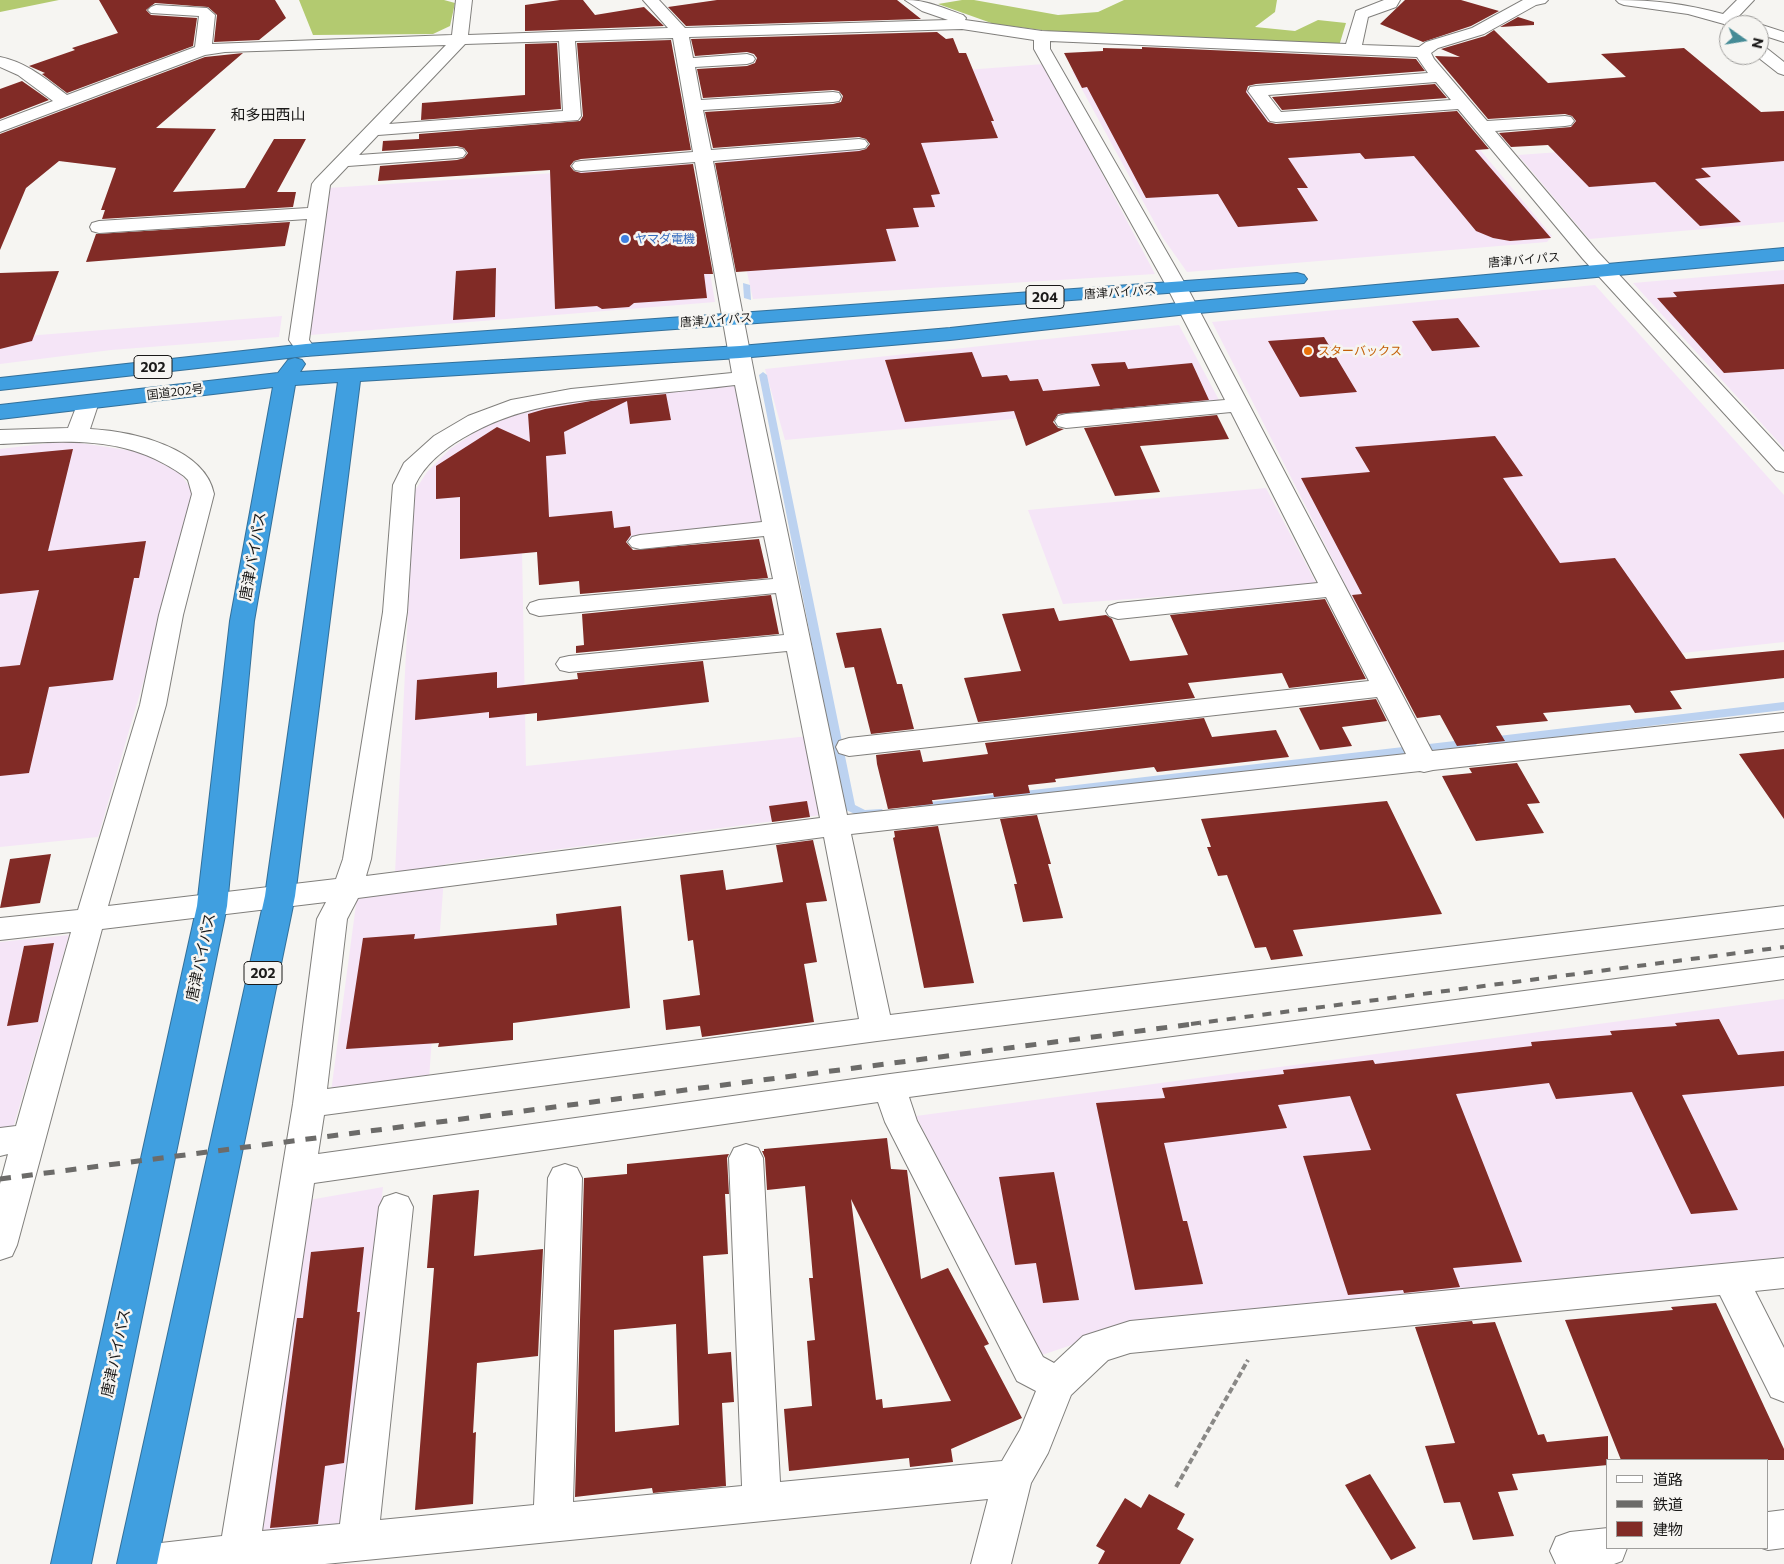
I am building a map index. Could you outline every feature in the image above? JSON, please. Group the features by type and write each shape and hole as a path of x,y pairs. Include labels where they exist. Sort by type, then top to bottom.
{"highway":[{"name":"唐津バイパス","path":"70,1564 212,906 242,621 285,379 306,350 734,318 1183,298 1597,262 1784,237"},
{"name":"唐津バイパス","path":"350,375 740,352 950,334 1320,277 1784,254"},
{"path":"306,350 350,375"},
{"name":"国道202号","path":"0,384 306,350"},
{"name":"国道202号","path":"0,412 285,379 350,375"},
{"name":"202","path":"137,1564 280,896 350,375"}],"street":[{"path":"306,350 299,340 321,184 460,40 464,0"},
{"path":"651,0 680,32 744,378 877,1030"},
{"path":"913,0 927,8 960,19 962,24"},
{"path":"1352,49 1361,14 1391,4 1392,0"},
{"path":"0,127 180,57 203,50 225,47 962,24 1042,36 1424,52 1432,45 1478,31 1531,2 1540,0"},
{"path":"1624,0 1689,10 1719,19"},
{"path":"1731,15 1746,0"},
{"path":"156,10 202,11 207,15 203,50"},
{"path":"1769,32 1784,37"},
{"path":"1042,36 1042,49 1183,298 1419,753"},
{"path":"373,130 572,116 567,37"},
{"path":"1424,52 1426,60 1462,104 1597,262 1784,465"},
{"path":"1769,58 1784,70"},
{"path":"686,63 747,59"},
{"path":"0,62 6,62 16,68 65,102"},
{"path":"1440,77 1256,91 1276,117 1462,104"},
{"path":"694,105 833,97"},
{"path":"1482,127 1565,121"},
{"path":"581,166 859,144"},
{"path":"344,161 457,153"},
{"path":"99,227 317,213"},
{"path":"238,1559 309,1104 332,919 348,888 357,859 394,622 404,485 412,468 442,441 476,420 519,405 571,395 744,378"},
{"path":"77,434 88,402"},
{"path":"1066,421 1238,405"},
{"path":"0,437 77,434 142,445 172,457 198,476 203,494 171,615 153,705 90,919 15,1140 0,1245"},
{"path":"640,542 775,528"},
{"path":"539,608 786,586"},
{"path":"1118,611 1334,590"},
{"path":"569,664 798,642"},
{"path":"849,747 1386,688"},
{"path":"0,930 212,906 1419,753 1784,722"},
{"path":"309,1104 877,1030 1784,917"},
{"path":"298,1171 890,1087 1784,968"},
{"path":"890,1087 901,1122 1030,1370 1057,1384"},
{"path":"746,1158 762,1502"},
{"path":"553,1523 566,1178"},
{"path":"358,1542 396,1207"},
{"path":"991,1564 1013,1478 1035,1440 1057,1384 1096,1348 1130,1336 1784,1273"},
{"path":"1730,1278 1784,1385"},
{"path":"152,1564 238,1559 358,1542 1013,1478"},
{"path":"1769,1531 1784,1530"},
{"path":"1570,1551 1606,1547"}],"path":[{"path":"1176,1487 1269,1323"}],"shaded area":[{"path":"1044,64 1155,274 753,299 722,160 900,147 875,77"},
{"path":"1197,64 1233,68 1284,144 1466,133 1552,236 1547,242 1187,272 1163,238 1072,71"},
{"path":"1784,136 1784,222 1589,239 1518,155"},
{"path":"691,164 715,302 310,335 328,188"},
{"path":"1784,270 1784,448 1633,283"},
{"path":"1595,285 1784,495 1784,642 1396,684 1212,322"},
{"path":"282,316 279,337 111,350 0,364 0,338"},
{"path":"1179,325 1219,400 785,440 765,369"},
{"path":"734,384 764,528 522,550 526,766 809,736 821,815 445,864 429,1078 331,1092 357,897 395,873 414,492 427,472 450,449 489,423 563,400"},
{"path":"67,441 140,452 180,473 197,498 98,837 0,847 0,449"},
{"path":"1266,488 1317,585 1063,604 1028,510"},
{"path":"69,935 12,1132 0,1134 0,942"},
{"path":"1784,999 1784,1261 1125,1327 1039,1356 916,1116"},
{"path":"383,1187 347,1534 256,1540 309,1200"}],"green space":[{"path":"0,0 59,0 0,12"},
{"path":"299,0 444,0 455,3 450,26 433,34 313,35"},
{"path":"974,0 1058,15 1098,12 1124,0 1277,0 1275,12 1255,27 1295,31 1318,20 1346,23 1339,46 1057,32 994,24 938,4"}],"building":[{"path":"99,0 275,0 286,18 259,40 214,42 217,15 208,7 155,3 146,10 151,15 197,18 193,46 67,93 42,74 45,73 29,66 75,50 72,48 118,33"},
{"path":"560,0 583,0 595,15 644,7 664,26 525,31 525,5"},
{"path":"717,0 897,0 921,19 686,26 668,7"},
{"path":"1405,0 1461,0 1499,11 1471,26 1423,42 1380,24"},
{"path":"1518,17 1534,22 1534,25 1500,27"},
{"path":"1494,30 1548,83 1626,77 1601,54 1684,48 1761,112 1784,111 1784,161 1701,168 1711,177 1695,179 1741,222 1700,226 1655,182 1589,187 1548,145 1511,147 1499,133 1571,127 1576,121 1572,116 1565,114 1488,119 1435,56 1460,57 1441,49 1485,36"},
{"path":"937,32 946,39 953,38 959,53 966,53 994,121 991,121 998,138 921,143 940,194 931,195 935,207 913,208 919,227 886,229 896,261 736,272 715,163 859,151 866,149 870,144 866,139 859,137 713,148 705,112 833,104 841,102 843,96 839,91 833,90 703,98 697,69 747,66 755,63 757,58 754,54 747,52 695,56 691,39"},
{"path":"671,40 691,150 581,159 574,161 570,166 574,171 581,173 693,164 713,274 704,274 707,298 634,303 629,307 602,309 597,306 555,309 550,170 378,181 380,166 457,160 464,158 468,153 464,148 457,146 382,151 383,141 419,139 419,134 580,121 583,116 577,43"},
{"path":"557,43 561,109 421,120 422,103 525,95 525,44"},
{"path":"1142,47 1416,59 1425,71 1256,84 1248,86 1246,92 1268,122 1276,124 1457,111 1489,149 1475,150 1551,238 1510,241 1493,238 1476,231 1414,156 1365,159 1360,153 1288,158 1308,188 1297,188 1318,221 1238,227 1218,194 1146,198 1087,87 1082,88 1064,53 1103,51 1103,48 1142,49"},
{"path":"243,53 156,128 216,129 173,192 245,188 274,139 306,139 277,192 296,192 293,207 102,219 105,210 101,210 116,168 59,161 26,188 0,250 0,134 205,57"},
{"path":"22,81 49,100 0,119 0,89"},
{"path":"1435,84 1447,98 1282,110 1272,97"},
{"path":"290,222 285,246 86,262 96,234"},
{"path":"496,268 495,317 453,320 456,271"},
{"path":"59,271 32,341 0,349 0,273"},
{"path":"1784,284 1784,369 1724,373 1657,298 1677,297 1673,292"},
{"path":"1458,318 1480,347 1432,351 1412,321"},
{"path":"1324,337 1357,392 1300,397 1268,341"},
{"path":"972,352 982,377 1007,375 1010,381 1038,379 1043,391 1100,386 1091,364 1125,362 1128,369 1192,363 1209,400 1058,414 1053,422 1058,428 1064,429 1026,446 1014,411 905,422 885,360"},
{"path":"666,394 671,420 630,424 627,401 564,432 566,454 546,456 549,517 612,511 614,528 630,526 631,535 626,542 633,550 759,539 768,578 580,594 579,581 539,585 537,552 460,559 460,497 436,499 436,466 497,427 530,442 528,414 591,401"},
{"path":"1217,415 1229,439 1140,446 1160,492 1115,496 1084,428"},
{"path":"1495,436 1523,476 1503,478 1560,563 1615,558 1686,659 1784,650 1784,678 1670,691 1682,709 1635,713 1630,705 1543,713 1548,721 1496,726 1505,741 1457,746 1440,715 1417,718 1352,595 1362,594 1301,478 1370,472 1355,447"},
{"path":"73,449 48,551 146,541 139,578 134,578 113,680 49,687 29,773 0,776 0,667 20,665 39,590 0,594 0,456"},
{"path":"771,595 779,634 576,653 576,646 584,645 582,614"},
{"path":"1325,599 1366,679 1289,688 1282,673 1188,683 1195,698 978,722 964,678 1021,671 1002,614 1054,608 1059,621 1106,615 1112,619 1130,661 1188,655 1170,615"},
{"path":"881,628 897,684 902,684 914,729 871,734 854,667 845,668 836,633"},
{"path":"703,661 709,702 537,721 537,713 489,718 489,712 415,720 417,680 497,672 497,688 578,679 577,673"},
{"path":"1376,699 1387,721 1342,727 1352,746 1320,750 1299,708"},
{"path":"1204,718 1212,737 1276,730 1289,757 1157,772 1154,767 1055,779 1056,782 1028,785 1030,793 994,797 993,793 932,800 933,804 888,809 877,764 876,755 920,750 923,762 988,754 985,743"},
{"path":"1784,749 1784,819 1739,754"},
{"path":"1517,763 1540,803 1527,804 1544,833 1476,841 1442,776 1472,773 1469,768"},
{"path":"807,801 810,817 772,822 769,806"},
{"path":"1387,801 1442,914 1293,930 1303,956 1271,960 1266,947 1255,948 1227,875 1218,876 1207,847 1211,847 1201,819"},
{"path":"1037,815 1051,864 1048,864 1063,918 1023,922 1014,884 1017,884 1000,819"},
{"path":"938,826 974,983 924,988 893,838 895,837 894,831"},
{"path":"813,840 827,901 806,903 817,962 804,964 814,1022 702,1037 700,1026 666,1030 663,1000 700,995 693,940 688,941 680,875 723,870 726,890 783,882 776,845"},
{"path":"51,854 40,903 0,908 10,859"},
{"path":"621,906 630,1008 513,1023 513,1040 438,1047 439,1043 346,1049 363,938 415,934 414,939 557,925 556,914"},
{"path":"54,943 38,1022 7,1026 24,946"},
{"path":"1719,1019 1738,1055 1784,1051 1784,1086 1682,1095 1738,1210 1691,1214 1632,1092 1556,1099 1549,1083 1456,1094 1522,1262 1453,1268 1460,1287 1404,1293 1403,1290 1348,1295 1303,1156 1371,1150 1350,1096 1278,1105 1287,1128 1164,1143 1183,1221 1187,1221 1203,1284 1135,1290 1096,1103 1165,1098 1162,1088 1284,1074 1283,1070 1373,1060 1375,1064 1532,1046 1531,1042 1612,1035 1610,1031 1677,1026 1675,1023"},
{"path":"887,1138 891,1169 907,1170 921,1279 948,1268 989,1344 984,1346 1022,1418 951,1449 953,1462 910,1467 909,1458 789,1471 784,1409 812,1406 807,1341 815,1340 809,1278 813,1278 805,1186 767,1190 765,1158 762,1151 764,1149","holes":["851,1199 951,1401 883,1408 882,1399 876,1400"]},
{"path":"729,1154 727,1158 729,1194 725,1194 728,1254 703,1256 708,1354 731,1352 734,1402 722,1403 726,1486 653,1493 652,1488 575,1497 584,1178 627,1174 627,1164","holes":["676,1324 679,1425 615,1432 614,1330"]},
{"path":"1054,1172 1079,1300 1043,1303 1036,1263 1015,1265 999,1177"},
{"path":"479,1190 474,1256 543,1249 538,1356 477,1363 473,1433 476,1432 473,1504 415,1510 434,1268 427,1268 433,1195"},
{"path":"364,1247 357,1312 360,1312 344,1463 325,1466 318,1524 270,1528 297,1318 303,1318 311,1252"},
{"path":"1716,1303 1784,1449 1784,1460 1621,1459 1565,1320 1673,1310 1671,1307"},
{"path":"1472,1321 1473,1324 1495,1322 1538,1435 1544,1434 1547,1442 1608,1436 1608,1459 1606,1459 1606,1465 1512,1474 1518,1490 1498,1492 1514,1536 1473,1540 1460,1502 1444,1503 1425,1446 1455,1443 1415,1327"},
{"path":"1370,1474 1416,1548 1391,1560 1345,1485"},
{"path":"1149,1494 1185,1514 1177,1529 1194,1539 1180,1564 1098,1564 1105,1551 1096,1546 1125,1498 1141,1508"}],"waterway":[{"path":"746,285 748,298"},
{"path":"763,375 850,807 864,814 878,812"},
{"path":"1490,741 1784,706"},
{"path":"921,807 1472,743"}],"railway":[{"path":"1191,1024 1784,947"},
{"path":"0,1179 1201,1023"}],"place":[{"name":"ヤマダ電機","path":"625,239"},
{"name":"スターバックス","path":"1308,351"}],"district":[{"name":"和多田西山","path":"268,115"}]}
